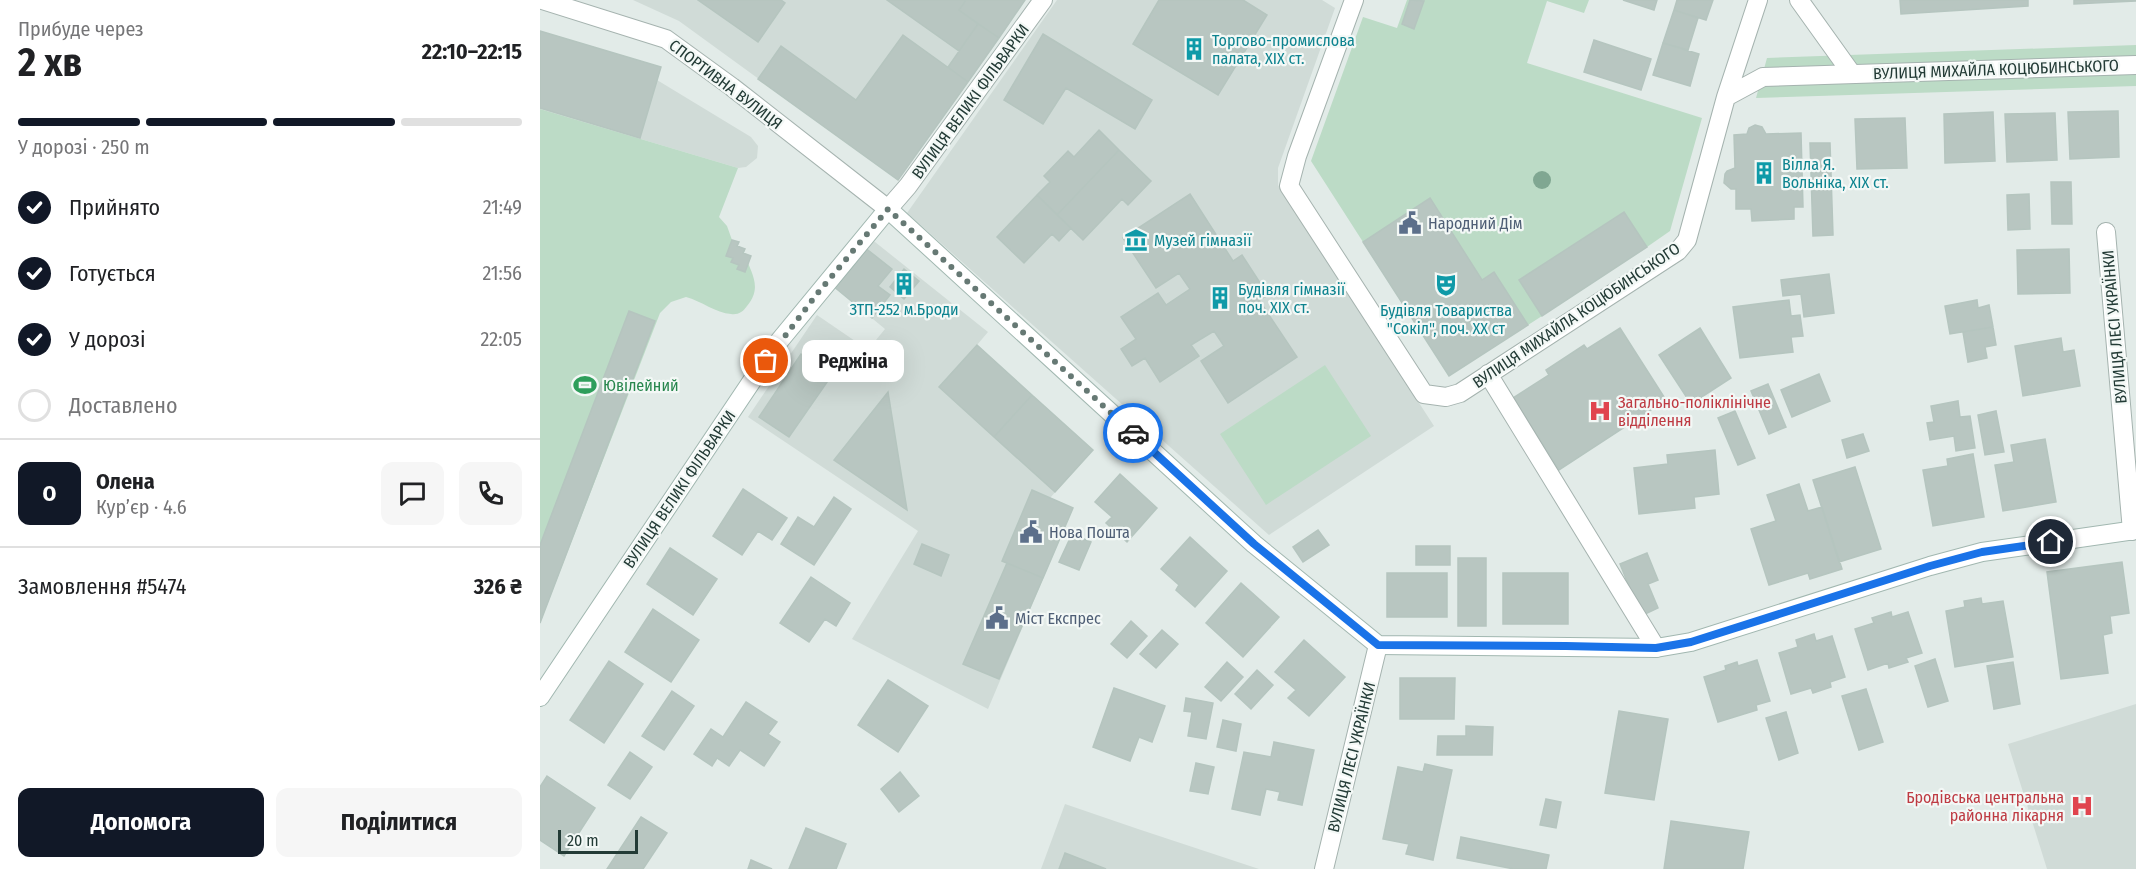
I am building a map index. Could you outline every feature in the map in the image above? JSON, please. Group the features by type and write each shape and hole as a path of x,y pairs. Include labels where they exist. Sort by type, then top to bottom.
{"street":[{"name":"СПОРТИВНА ВУЛИЦЯ","path":"542,0 666,39 732,87 888,209"},
{"name":"ВУЛИЦЯ ВЕЛИКІ ФІЛЬВАРКИ","path":"540,697 776,345 908,186 1043,0"},
{"path":"1726,97 1758,0"},
{"path":"1799,0 1852,74"},
{"name":"ВУЛИЦЯ МИХАЙЛА КОЦЮБИНСЬКОГО","path":"1351,1 1297,156 1289,186 1424,394 1440,397 1452,396 1488,374 1678,251 1687,240 1726,97 1762,77 2136,65"},
{"path":"888,209 1254,544 1378,645"},
{"name":"ВУЛИЦЯ ЛЕСІ УКРАЇНКИ","path":"1324,869 1378,645 1656,648 1691,642 1930,566 1982,552 2134,530 2106,232"},
{"path":"1488,374 1656,648"}],"shaded area":[{"path":"633,0 1025,0 898,180 679,21"},
{"path":"1057,0 1322,0 1335,8 1278,168 1278,185 1434,426 1269,535 907,213"},
{"path":"540,31 661,67 657,80 751,137 758,146 757,158 746,167 738,168 540,109"},
{"path":"870,238 988,332 977,345 1093,450 1050,498 1073,508 988,709 852,639 918,531 748,417 817,315 867,351 885,329 833,286"},
{"name":"Бродівська центральна районна лікарня","path":"2136,704 2136,869 2047,869 2008,744"},
{"path":"1065,804 1138,829 1259,869 1041,869"}],"green space":[{"path":"1407,0 1589,0 1584,13 1547,1 1527,63 1702,118 1670,231 1647,247 1624,212 1519,280 1542,316 1528,325 1494,272 1482,280 1430,199 1363,242 1311,161 1363,17 1397,28"},
{"path":"2136,45 2136,86 1756,98 1767,58"},
{"name":"Ювілейний","path":"540,109 738,168 719,217 727,226 732,240 739,242 738,246 745,249 744,253 755,286 752,299 744,310 738,313 720,311 686,297 671,302 660,313 540,623"},
{"path":"1325,365 1371,436 1266,505 1220,434"}],"building":[{"path":"698,0 781,0 785,3 758,42"},
{"path":"887,0 966,0 959,10 978,24 959,51"},
{"path":"966,0 1025,0 999,38 959,10"},
{"name":"Торгово-промислова палата, XIX ст.","path":"1159,0 1243,0 1267,15 1218,95 1133,44"},
{"path":"1410,0 1424,1 1414,29 1402,24"},
{"path":"1623,0 1657,0 1654,10"},
{"path":"1677,0 1713,0 1706,20 1674,10"},
{"path":"1900,0 2028,0 2028,6 1901,14"},
{"path":"2074,0 2136,0 2136,1 2074,4"},
{"path":"1674,10 1698,18 1688,50 1663,43"},
{"path":"978,24 999,38 968,82 948,67"},
{"path":"540,31 661,67 640,138 540,108"},
{"path":"1043,34 1152,100 1135,129 1066,88 1043,124 1004,100"},
{"path":"903,35 968,82 898,180 758,79 781,46 856,100"},
{"path":"1594,40 1651,59 1641,90 1584,72"},
{"path":"1663,43 1699,54 1690,86 1653,75"},
{"path":"2118,111 2119,157 2070,159 2068,112"},
{"path":"1993,112 1995,161 1945,163 1944,114"},
{"path":"2055,113 2057,160 2007,162 2005,114"},
{"path":"1905,118 1907,168 1857,169 1855,119"},
{"name":"Вілла Я. Вольніка, XIX ст.","path":"1755,125 1762,127 1766,134 1801,133 1803,207 1794,207 1794,219 1752,221 1751,209 1736,209 1736,189 1731,189 1724,183 1727,171 1735,168 1734,135 1747,134 1749,128"},
{"path":"1099,130 1119,150 1057,215 1037,195 1050,182 1044,176 1068,151 1074,157"},
{"path":"1810,143 1830,143 1833,235 1813,236"},
{"path":"1119,150 1151,181 1128,205 1122,199 1083,240 1057,215"},
{"path":"2051,182 2071,182 2072,224 2052,224"},
{"name":"Будівля гімназії поч. XIX ст.","path":"1190,194 1233,261 1242,255 1268,295 1259,300 1297,357 1228,403 1201,361 1224,346 1214,331 1191,345 1199,356 1160,382 1145,358 1132,366 1121,349 1136,339 1121,317 1158,293 1166,305 1190,289 1179,273 1156,288 1123,238"},
{"path":"2029,194 2030,229 2008,230 2007,195"},
{"path":"1037,195 1071,228 1059,241 1052,234 1024,263 997,237"},
{"name":"Будівля Товариства \"Сокіл\", поч. ХХ ст","path":"1430,198 1482,280 1494,272 1528,325 1449,376 1363,242"},
{"path":"1624,212 1647,247 1542,316 1519,280"},
{"path":"732,240 739,242 737,246 745,249 743,253 751,256 745,272 737,269 739,265 731,262 733,258 726,256"},
{"path":"864,247 892,269 878,286 890,295 872,318 833,286"},
{"path":"2069,249 2070,293 2018,294 2017,250"},
{"name":"ЗТП-252 м.Броди","path":"904,269 919,281 904,299 890,287"},
{"path":"1829,274 1834,313 1804,317 1801,294 1783,296 1781,280"},
{"path":"1789,300 1791,316 1800,315 1803,336 1791,337 1793,352 1740,358 1733,307"},
{"path":"1977,300 1978,308 1989,305 1993,327 1950,334 1945,306"},
{"path":"629,311 655,321 540,623 540,545"},
{"path":"1993,327 1996,345 1985,347 1987,358 1968,362 1963,332"},
{"path":"1620,328 1666,400 1559,470 1513,398 1549,375 1546,370 1584,345 1587,349"},
{"path":"1700,328 1731,378 1691,404 1659,355"},
{"path":"2061,338 2063,352 2074,350 2080,386 2023,396 2015,346"},
{"path":"977,345 1032,395 994,437 939,387"},
{"path":"801,354 832,375 789,437 759,417"},
{"path":"1819,374 1830,401 1792,417 1781,390"},
{"path":"1768,384 1786,427 1769,434 1751,391"},
{"path":"888,392 907,510 834,460"},
{"path":"1032,395 1093,450 1055,492 994,437"},
{"path":"1958,401 1960,417 1970,416 1975,448 1956,451 1954,436 1930,440 1927,423 1934,422 1931,406"},
{"path":"1735,411 1755,458 1738,465 1718,418"},
{"path":"1996,411 2004,452 1985,455 1978,415"},
{"path":"1863,434 1869,451 1847,458 1842,440"},
{"path":"2045,439 2056,502 2003,511 1995,465 2014,462 2011,445"},
{"path":"1715,450 1719,494 1694,497 1695,508 1639,514 1634,468 1668,464 1667,455"},
{"path":"1973,454 1984,517 1933,526 1923,470 1948,466 1947,459"},
{"path":"1855,467 1881,549 1839,562 1813,480"},
{"path":"1120,474 1157,508 1127,542 1106,523 1112,517 1095,502"},
{"path":"1799,484 1808,511 1822,507 1842,569 1810,579 1808,573 1769,585 1751,529 1776,521 1767,495"},
{"path":"743,489 787,518 772,540 758,531 742,555 713,536"},
{"path":"1032,490 1073,508 1043,578 1002,561"},
{"path":"834,497 851,509 814,565 781,544 798,517 814,527"},
{"path":"1318,530 1329,545 1303,562 1293,547"},
{"path":"1072,534 1091,542 1079,570 1059,562"},
{"path":"1190,537 1227,571 1195,607 1176,590 1179,585 1161,569"},
{"path":"922,544 949,555 941,576 914,564"},
{"path":"1416,546 1450,546 1450,565 1416,565"},
{"path":"670,548 717,579 693,615 647,584"},
{"path":"1647,553 1658,580 1648,584 1658,608 1641,616 1620,564"},
{"path":"1458,558 1486,558 1486,626 1458,626"},
{"path":"2122,562 2129,613 2110,616 2112,633 2103,635 2108,673 2061,679 2047,572"},
{"path":"1007,563 1043,578 999,679 963,664"},
{"path":"1387,573 1447,573 1447,617 1387,617"},
{"path":"1503,573 1568,573 1568,624 1503,624"},
{"path":"811,577 850,603 836,626 825,619 809,642 780,623"},
{"path":"1241,583 1279,617 1243,657 1206,623"},
{"path":"1981,598 1982,604 2003,601 2013,657 1955,667 1946,611 1965,607 1964,601"},
{"path":"653,609 699,640 671,682 625,652"},
{"path":"1891,612 1892,617 1908,612 1922,653 1906,658 1908,662 1889,668 1888,663 1868,670 1855,629 1874,623 1872,618"},
{"path":"1131,621 1147,636 1127,658 1111,644"},
{"path":"1162,630 1178,644 1156,668 1140,654"},
{"path":"1814,634 1816,641 1832,636 1845,677 1830,682 1831,687 1813,693 1811,688 1791,694 1779,653 1798,647 1796,640"},
{"path":"1304,640 1345,677 1309,716 1288,698 1296,690 1275,672"},
{"path":"1935,659 1948,701 1928,707 1915,666"},
{"path":"1757,660 1770,701 1756,705 1757,710 1718,722 1704,677 1726,670 1725,666 1737,662 1738,666"},
{"path":"609,661 643,684 604,743 570,720"},
{"path":"1227,662 1243,677 1221,701 1205,687"},
{"path":"2013,662 2020,704 1994,709 1987,666"},
{"path":"1257,670 1273,685 1251,709 1235,694"},
{"path":"1400,678 1455,678 1454,719 1400,719"},
{"path":"888,680 928,706 898,752 858,725"},
{"path":"1114,688 1165,706 1152,742 1139,737 1130,761 1093,747"},
{"path":"1866,689 1883,742 1859,750 1842,696"},
{"path":"672,691 694,706 664,750 642,736"},
{"path":"1186,698 1213,703 1206,739 1188,736 1192,712 1184,711"},
{"path":"746,702 777,722 768,734 780,742 764,766 740,750 729,766 717,758 712,766 694,754 711,729 723,737"},
{"path":"1619,711 1668,719 1654,800 1605,793"},
{"path":"1786,712 1798,753 1779,760 1766,718"},
{"path":"1223,720 1241,724 1236,751 1217,747"},
{"path":"1466,726 1493,727 1492,755 1437,755 1438,736 1466,736"},
{"path":"1274,742 1314,750 1302,805 1278,800 1280,792 1266,789 1260,815 1232,809 1244,752 1271,757"},
{"path":"630,752 652,767 630,799 608,785"},
{"path":"1196,763 1214,767 1208,794 1190,791"},
{"path":"1425,764 1452,770 1433,860 1406,854 1409,844 1383,839 1398,767 1423,772"},
{"path":"900,772 919,796 899,812 881,789"},
{"path":"547,776 595,808 564,856 540,840 540,787"},
{"path":"1546,799 1561,802 1556,828 1540,825"},
{"path":"641,817 667,833 643,869 607,869"},
{"path":"1671,821 1749,832 1743,869 1664,869"},
{"path":"806,828 846,844 836,869 789,869"},
{"path":"1461,837 1549,855 1546,869 1514,869 1457,858"},
{"path":"1065,853 1106,869 1059,869"},
{"path":"751,860 772,869 748,869"}],"way so far":[{"path":"766,361 776,345 888,209 1133,433"}],"place":[{"name":"Торгово-промислова палата, XIX ст.","path":"1194,49"},
{"name":"Вілла Я. Вольніка, XIX ст.","path":"1764,173"},
{"name":"Народний Дім","path":"1410,223"},
{"name":"Музей гімназії","path":"1136,240"},
{"name":"ЗТП-252 м.Броди","path":"904,284"},
{"name":"Будівля Товариства \"Сокіл\", поч. ХХ ст","path":"1446,285"},
{"name":"Будівля гімназії поч. XIX ст.","path":"1220,298"},
{"name":"Реджіна","path":"766,361"},
{"name":"Ювілейний","path":"585,385"},
{"name":"Загально-поліклінічне відділення","path":"1600,411"},
{"name":"Нова Пошта","path":"1031,532"},
{"name":"Міст Експрес","path":"997,618"},
{"name":"Бродівська центральна районна лікарня","path":"2082,806"}],"route":[{"path":"1133,433 1254,544 1378,645 1656,648 1691,642 1930,566 1982,552 2051,542"}]}
